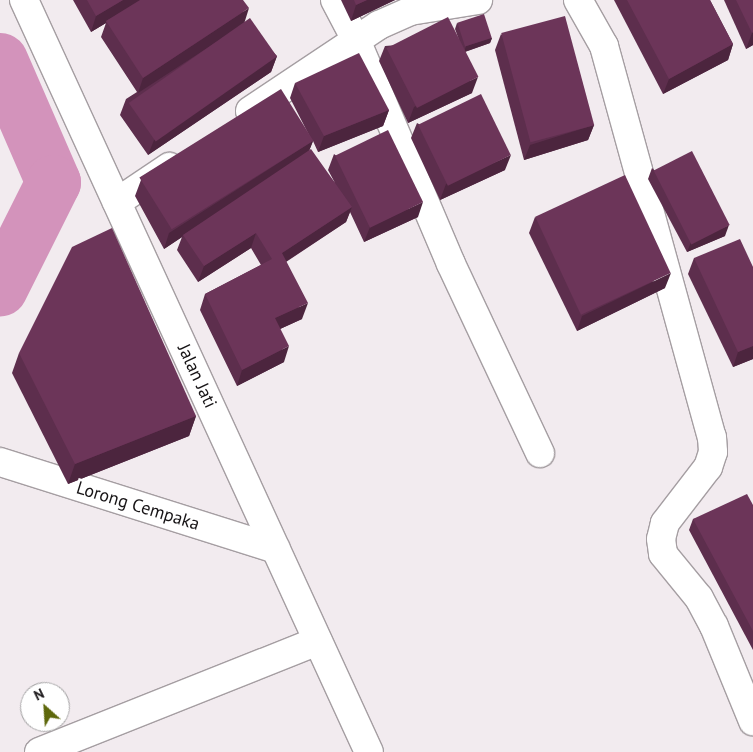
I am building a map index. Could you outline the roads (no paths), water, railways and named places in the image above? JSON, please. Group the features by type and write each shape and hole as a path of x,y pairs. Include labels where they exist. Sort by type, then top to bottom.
{"street":[{"name":"Jalan Jati","path":"24,0 369,752"},
{"path":"335,0 356,40 451,264 540,453"},
{"path":"231,124 380,25 410,11 478,0"},
{"path":"578,0 604,46 712,437 713,452 708,467 665,523 661,539 663,554 698,598 714,626 753,721"},
{"path":"117,202 190,152"},
{"name":"Lorong Cempaka","path":"0,462 276,549"},
{"path":"39,752 318,641"}],"waterway":[{"path":"0,60 53,182 0,288"}]}
